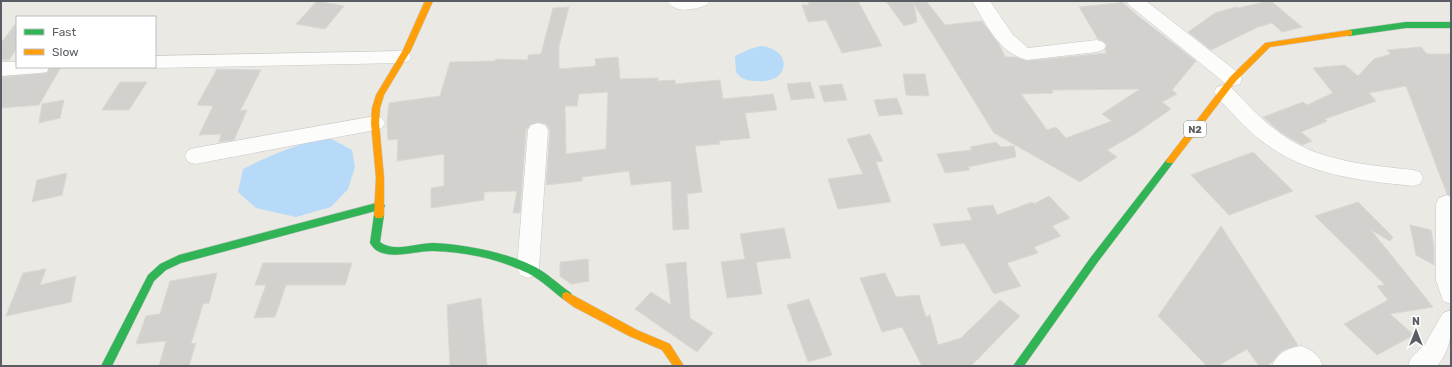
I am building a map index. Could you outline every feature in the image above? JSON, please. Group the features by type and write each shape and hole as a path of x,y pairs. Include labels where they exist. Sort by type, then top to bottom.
{"main road":[{"path":"429,1 402,58 380,94 376,108 375,123 380,178 380,206 376,243 382,249 394,251 432,247 466,250 505,260 528,268 578,304 666,347 679,366"},
{"name":"N2","path":"1027,362 1094,260 1228,86 1268,44 1406,25 1451,25"},
{"path":"106,366 151,278 163,267 179,259 380,206"}],"street":[{"path":"676,1 684,5 701,1"},
{"path":"981,1 1010,46 1019,52 1027,54 1097,46"},
{"path":"1135,1 1228,86 1246,116 1280,144 1308,158 1352,171 1413,178"},
{"path":"156,62 402,58"},
{"path":"1,69 20,68"},
{"path":"195,156 375,123"},
{"path":"528,268 538,130"},
{"path":"1448,204 1447,280 1451,294"},
{"path":"1420,366 1434,352 1451,321"},
{"path":"1284,366 1294,358 1301,357 1311,366"}],"water":[{"path":"761,46 776,51 780,54 784,63 781,73 773,79 763,81 751,81 742,78 736,72 735,56"},
{"path":"328,137 352,150 355,167 348,189 331,207 296,217 256,208 238,192 243,169 284,150"}],"building":[{"path":"317,1 344,6 325,29 296,24"},
{"path":"808,1 858,1 882,46 842,53 826,20 808,22 802,5 809,5"},
{"path":"886,1 926,1 945,25 982,21 999,44 1005,57 1015,57 1027,61 1107,53 1105,50 1107,45 1098,39 1079,7 1118,3 1121,1 1196,61 1172,90 1177,94 1162,102 1171,109 1135,134 1107,150 1117,157 1080,182 994,133 914,4 917,22 904,26","holes":["1140,89 1102,114 1112,121 1066,138 1056,127 1047,130 1021,94 1053,93 1052,90"]},
{"path":"1271,1 1302,27 1282,32 1272,23 1258,27 1211,50 1188,32 1215,13 1236,7 1238,8"},
{"path":"569,7 559,46 559,69 596,66 595,59 618,57 620,79 658,78 658,81 675,80 675,84 720,80 723,99 773,94 777,110 745,113 750,138 719,141 720,144 695,146 702,192 687,194 689,229 673,230 671,181 631,185 629,171 582,177 582,181 546,185 550,130 546,124 538,122 531,124 526,130 520,213 513,213 517,191 484,192 484,200 431,208 431,188 444,186 444,154 397,161 398,139 388,140 387,123 389,103 440,96 450,62 495,61 496,59 528,60 528,55 541,54 553,8","holes":["608,92 606,149 566,154 565,106 577,106 579,94"]},
{"path":"16,23 16,50 9,60 1,60 1,43"},
{"path":"1421,47 1427,54 1451,54 1451,195 1447,194 1406,86 1369,93 1376,101 1325,119 1327,121 1301,132 1312,141 1302,145 1280,132 1263,117 1303,102 1307,105 1333,93 1313,68 1345,65 1358,76 1374,59 1391,54 1387,50"},
{"path":"50,68 60,68 39,105 1,108 1,77 47,73"},
{"path":"217,69 261,70 240,111 247,110 234,140 219,142 221,134 199,135 213,106 197,105"},
{"path":"903,74 925,74 929,96 906,95"},
{"path":"120,82 147,82 129,110 102,110"},
{"path":"810,82 815,98 791,100 787,84"},
{"path":"842,84 847,100 824,102 819,86"},
{"path":"897,98 903,114 879,116 874,100"},
{"path":"64,100 60,118 39,123 42,104"},
{"path":"870,134 883,161 876,162 891,202 838,209 828,179 863,174 847,139"},
{"path":"996,142 1001,147 1014,146 1016,157 968,167 970,170 945,173 937,154 972,150 970,147"},
{"path":"1253,152 1293,191 1229,215 1191,175"},
{"path":"67,173 62,195 32,202 37,180"},
{"path":"1049,196 1070,218 1052,226 1061,236 1034,247 1038,253 1007,263 1021,286 994,294 964,243 941,246 933,224 972,220 967,208 993,205 997,215 1032,202 1034,204"},
{"path":"1358,202 1393,237 1390,241 1371,230 1433,307 1390,314 1414,335 1377,355 1344,324 1388,300 1377,286 1385,285 1315,216"},
{"path":"1410,225 1431,230 1434,246 1434,265 1416,255"},
{"path":"1221,226 1298,345 1282,351 1267,366 1259,366 1247,349 1218,366 1207,366 1158,316"},
{"path":"784,228 791,258 756,262 762,294 727,298 721,262 745,259 740,234"},
{"path":"588,259 589,281 571,284 560,276 560,262"},
{"path":"686,262 690,318 713,333 697,352 635,309 651,292 671,305 666,264"},
{"path":"263,263 352,263 345,285 286,285 275,317 254,318 266,285 255,285"},
{"path":"46,269 40,285 76,276 71,302 6,316 23,273"},
{"path":"217,273 209,303 203,304 191,344 196,343 189,366 159,366 166,341 136,344 146,316 160,314 170,281"},
{"path":"885,273 896,297 919,295 926,317 930,315 938,345 961,338 1000,300 1020,316 971,366 922,366 902,327 882,332 860,278"},
{"path":"481,298 487,366 450,366 447,305"},
{"path":"809,299 832,355 808,362 787,305"}],"traffic: fast":[{"path":"1349,33 1406,25 1451,25"},
{"path":"1018,366 1094,260 1170,161"},
{"path":"106,366 151,278 163,267 179,259 380,206"},
{"path":"379,215 375,243 382,249 394,251 432,247 466,250 505,260 528,268 567,296"}],"traffic: slow":[{"path":"379,215 380,178 375,123 376,108 380,95 407,50 429,1"},
{"path":"1170,161 1233,79 1268,45 1349,33"},
{"path":"567,296 578,304 633,333 666,347 679,366"}]}
